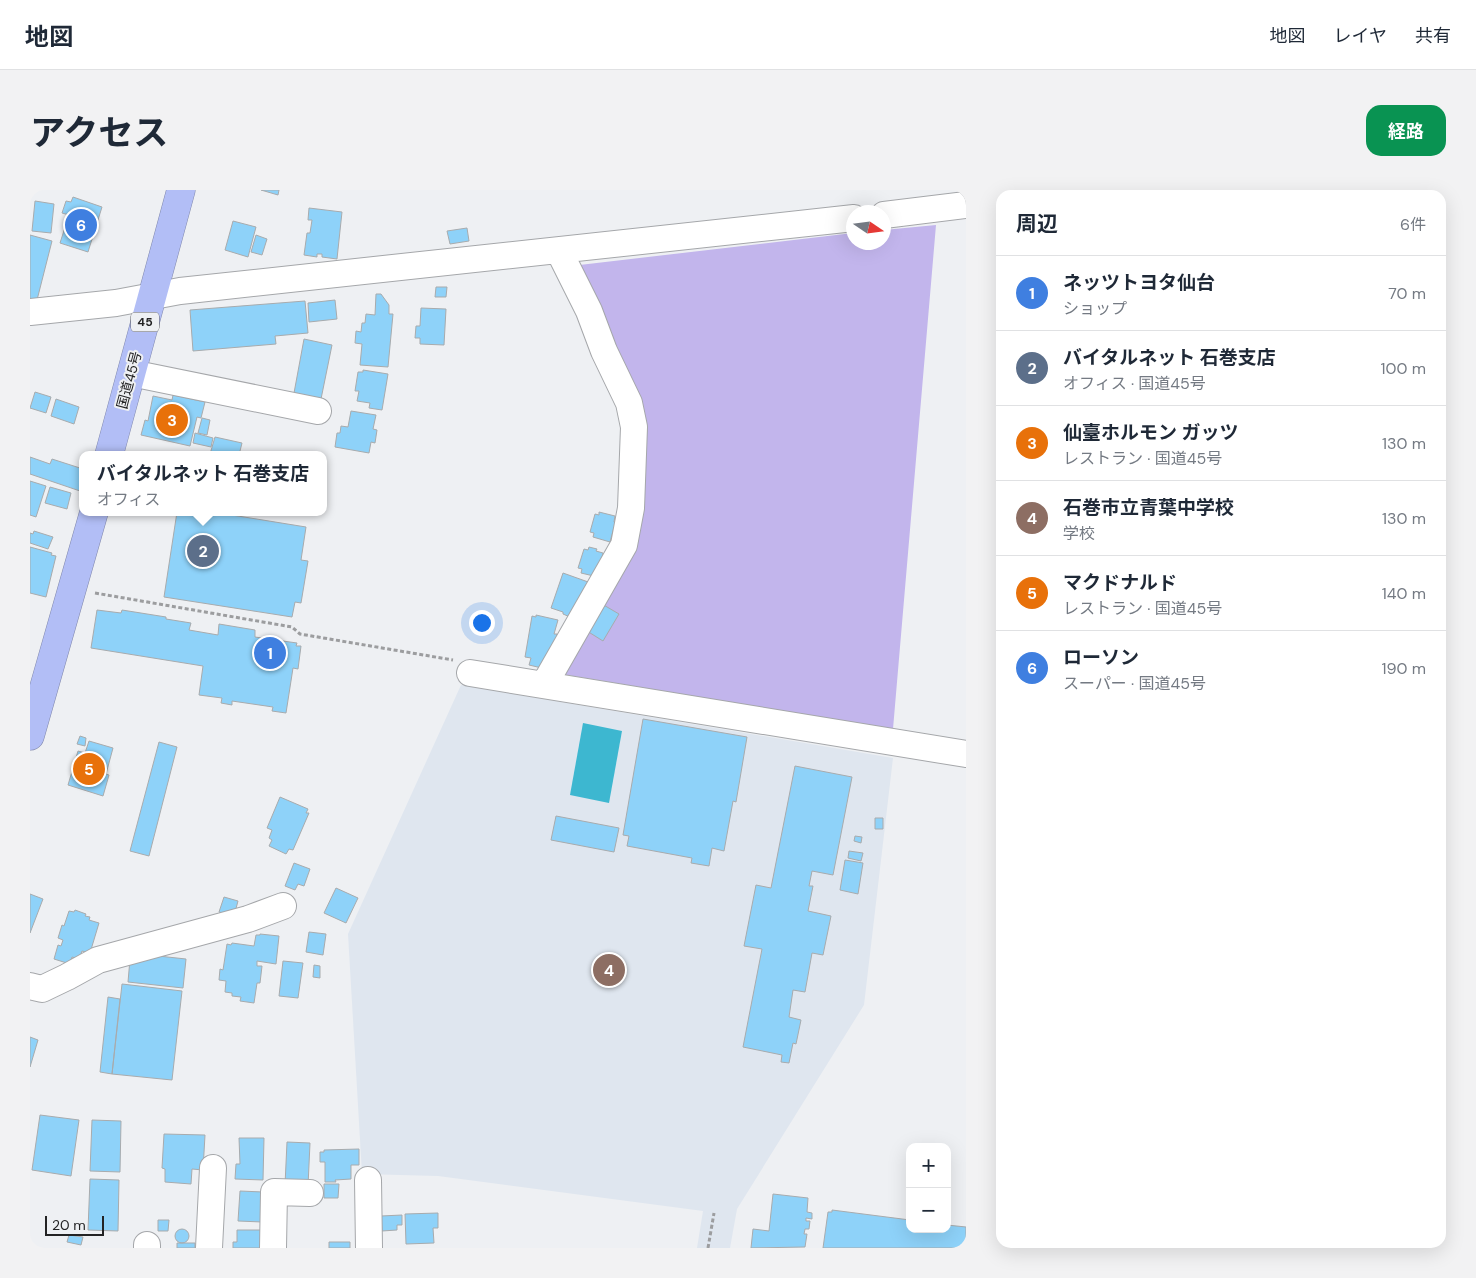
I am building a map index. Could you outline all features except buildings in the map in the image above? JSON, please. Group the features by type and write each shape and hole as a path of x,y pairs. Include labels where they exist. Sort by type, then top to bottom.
{"highway":[{"name":"国道45号","path":"110,451 182,190"},
{"path":"30,736 35,698 93,516"}],"street":[{"path":"891,214 966,205"},
{"path":"30,312 116,303 180,291 846,219"},
{"path":"544,685 624,545 631,508 634,427 629,403 604,351 589,311 559,251"},
{"path":"131,373 318,411"},
{"path":"470,673 966,754"},
{"path":"30,986 42,989 67,978 98,960 248,919 283,906"},
{"path":"209,1248 212,1168"},
{"path":"368,1180 369,1248"},
{"path":"273,1248 274,1192 310,1193"}],"path":[{"path":"90,593 292,627 300,634 463,662 470,673"},
{"path":"708,1248 714,1212"}],"shaded area":[{"path":"936,225 893,729 555,673 630,545 639,428 571,266 846,234 846,250 891,250 891,229"},
{"path":"461,685 893,758 864,1005 737,1209 730,1248 697,1248 703,1211 438,1176 362,1174 348,934"}],"water":[{"path":"583,723 622,731 609,803 570,795"}],"place":[{"name":"ローソン","path":"81,225"},
{"name":"仙臺ホルモン ガッツ","path":"172,420"},
{"name":"バイタルネット 石巻支店","path":"203,551"},
{"name":"ネッツトヨタ仙台","path":"270,653"},
{"name":"マクドナルド","path":"89,769"},
{"name":"石巻市立青葉中学校","path":"609,970"}]}
